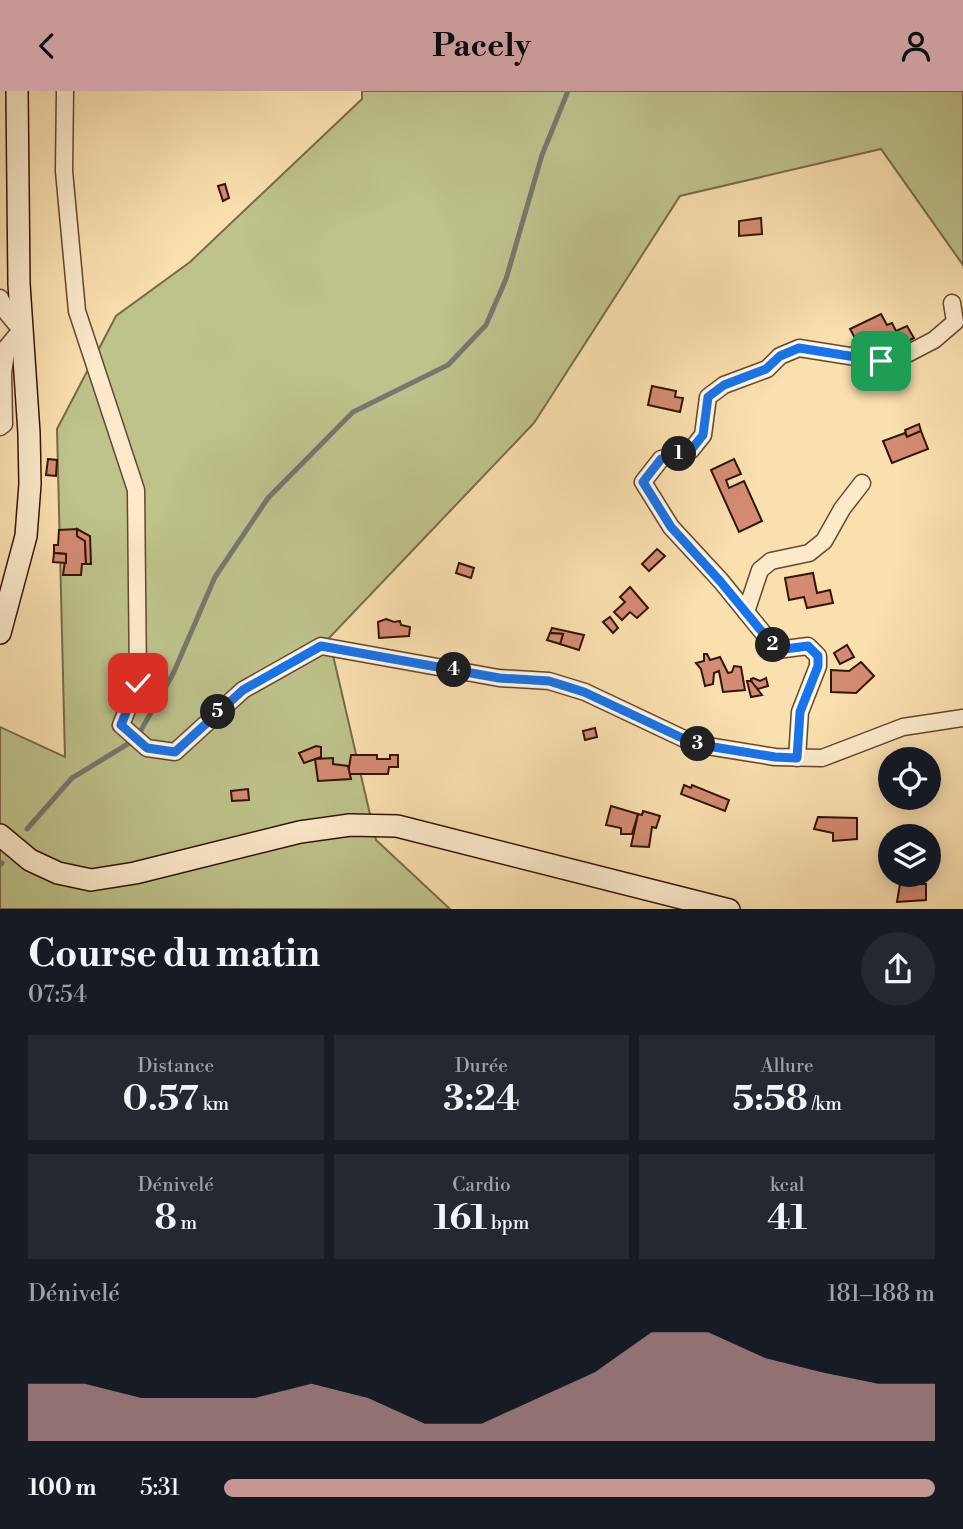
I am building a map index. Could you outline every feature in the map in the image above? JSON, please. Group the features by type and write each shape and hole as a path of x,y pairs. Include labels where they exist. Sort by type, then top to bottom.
{"main road":[{"path":"0,633 26,536 29,433 21,330 17,91"},
{"path":"0,835 30,860 58,873 91,880 135,873 300,832 350,825 397,826 729,909"}],"street":[{"path":"65,91 64,171 77,311 136,490 138,683 121,725 147,748 175,752 243,690 321,646 499,678 549,681 584,692 695,744 775,757 822,758 903,727 963,717"},
{"path":"0,297 7,313 21,330 7,347 3,373 4,424 0,427"},
{"path":"797,758 800,712 818,666 818,656 808,646 777,650 671,527 643,482 661,459 691,450 703,435 708,397 724,385 766,369 780,356 799,348 881,361 909,353 934,340 955,322 952,303"},
{"path":"746,612 760,571 771,561 809,553 824,541 842,509 862,483"}],"green space":[{"path":"362,91 963,91 963,265 881,149 680,196 534,423 329,638 376,840 450,909 0,909 0,727 65,757 57,429 116,316 190,262 362,99"}],"building":[{"path":"225,184 229,198 223,201 218,186"},
{"path":"761,218 762,234 739,236 739,221"},
{"path":"881,314 887,325 892,323 896,331 907,326 914,338 890,350 884,340 861,349 850,329"},
{"path":"652,386 676,391 675,397 683,398 680,412 648,405"},
{"path":"919,424 921,431 907,437 905,430"},
{"path":"921,431 928,449 892,463 883,441 905,433 907,437"},
{"path":"48,459 57,460 56,476 46,475"},
{"path":"734,459 741,474 726,480 729,488 744,481 762,521 739,532 711,470"},
{"path":"77,529 77,536 85,541 86,564 82,564 81,575 63,575 66,554 54,553 54,545 58,545 59,530"},
{"path":"77,529 90,536 91,564 86,564 85,541 77,536"},
{"path":"657,549 665,556 649,571 642,564"},
{"path":"54,553 66,554 66,563 53,562"},
{"path":"459,563 474,568 471,578 456,573"},
{"path":"813,573 817,593 830,590 833,603 807,608 804,597 789,600 785,578"},
{"path":"630,587 648,608 637,618 630,612 622,620 614,612 625,602 620,597"},
{"path":"610,617 618,628 613,633 603,622"},
{"path":"386,619 400,621 401,625 410,627 409,636 379,638 378,622"},
{"path":"552,628 584,635 579,650 560,644 563,634 550,633"},
{"path":"550,633 563,634 560,644 547,640"},
{"path":"847,645 854,657 840,664 834,653"},
{"path":"704,654 707,654 710,660 720,657 728,673 732,672 734,666 741,667 745,690 723,692 719,671 714,673 713,684 705,686 701,669 696,663 704,661"},
{"path":"861,662 874,676 856,693 831,692 831,670 849,671"},
{"path":"753,678 760,681 766,678 768,686 758,689 753,685"},
{"path":"747,681 751,681 762,695 751,697"},
{"path":"595,728 597,737 585,740 583,731"},
{"path":"316,746 321,747 321,757 304,763 299,753"},
{"path":"351,755 377,755 377,759 390,759 390,755 398,755 398,767 389,767 388,774 348,774"},
{"path":"333,758 333,764 348,766 351,779 318,781 315,759"},
{"path":"684,785 691,788 692,785 729,800 725,811 681,794"},
{"path":"248,789 249,800 232,801 231,791"},
{"path":"611,806 638,814 632,834 621,834 621,828 606,825"},
{"path":"643,811 660,816 656,828 652,827 649,847 631,846 638,814 642,815"},
{"path":"818,817 857,818 857,839 833,841 833,833 814,829"},
{"path":"900,887 926,887 926,900 897,902"}],"waterway":[{"path":"27,829 72,778 136,739 173,674 215,577 268,498 353,412 448,365 486,325 506,279 542,155 568,91"}],"route":[{"path":"138,683 121,725 147,748 175,752 243,690 321,646 499,678 549,681 584,692 695,744 797,758 800,712 818,666 818,656 808,646 777,650 671,527 643,482 661,459 691,450 703,435 708,397 724,385 766,369 780,356 799,348 881,361"}]}
